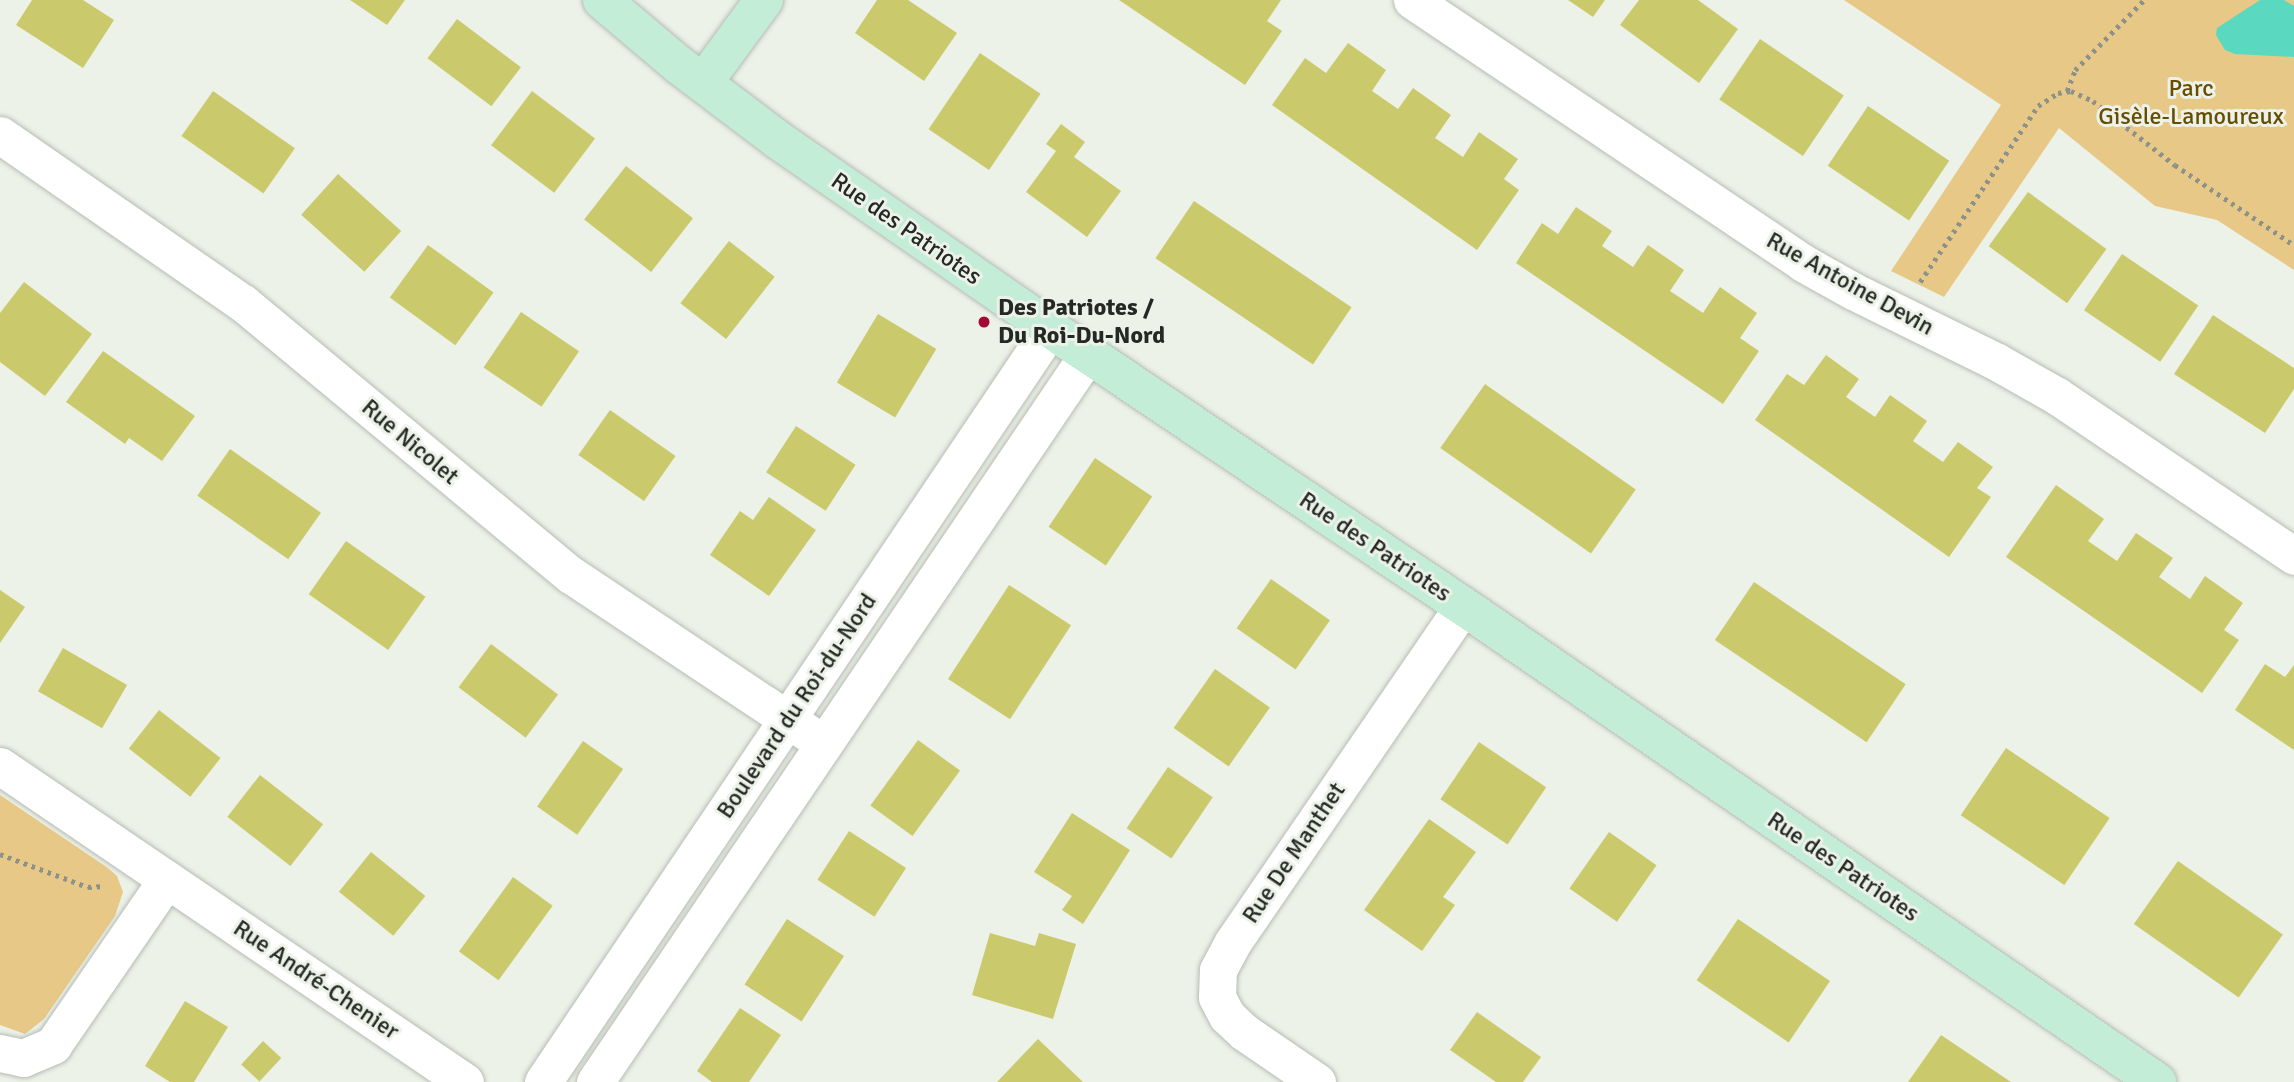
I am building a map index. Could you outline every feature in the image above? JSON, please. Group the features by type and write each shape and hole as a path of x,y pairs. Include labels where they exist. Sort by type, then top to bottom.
{"street":[{"name":"Rue des Patriotes","path":"602,0 778,140 1050,329 1463,606 2146,1079"},
{"path":"703,83 764,0"},
{"name":"Rue Antoine Devin","path":"1412,0 1803,263 1853,291 1997,362 2057,396 2294,556"},
{"name":"Rue Nicolet","path":"0,135 243,303 571,575 824,744"},
{"name":"Boulevard du Roi-du-Nord","path":"543,1082 1050,329"},
{"name":"Boulevard du Roi-du-Nord","path":"595,1082 1088,354"},
{"name":"Rue De Manthet","path":"1317,1082 1244,1032 1227,1016 1217,998 1218,970 1233,942 1463,606"},
{"name":"Rue André-Chenier","path":"0,766 465,1082"},
{"path":"0,1053 23,1058 53,1045 167,879"}],"path":[{"path":"2067,91 2075,70 2144,0"},
{"path":"1916,288 2038,106 2058,93 2067,91 2093,101 2165,157 2294,245"},
{"path":"0,854 88,887 111,886"}],"green space":[{"name":"Parc Gisèle-Lamoureux","path":"1844,0 2294,0 2294,270 2217,220 2155,206 2059,128 1944,297 1891,271 2001,105"},
{"path":"0,795 108,868 117,876 123,892 115,916 44,1019 25,1034 0,1025"}],"shaded area":[{"path":"2260,0 2284,0 2294,6 2294,57 2235,54 2225,50 2216,35 2217,28"}],"building":[{"path":"32,0 83,0 114,20 83,68 16,25"},
{"path":"350,0 405,0 387,25"},
{"path":"877,0 908,0 957,33 924,81 855,33"},
{"path":"1119,0 1281,0 1267,21 1282,31 1245,85"},
{"path":"1568,0 1605,0 1593,17"},
{"path":"1639,0 1698,0 1738,29 1699,83 1620,25"},
{"path":"457,19 521,67 491,106 428,58"},
{"path":"1760,39 1844,95 1803,156 1719,100"},
{"path":"1348,43 1386,70 1372,91 1398,109 1413,88 1451,115 1435,138 1463,157 1479,132 1518,159 1504,179 1519,190 1477,250 1272,105 1305,58 1326,73"},
{"path":"980,53 1041,94 989,170 929,129"},
{"path":"213,91 295,148 263,193 181,136"},
{"path":"532,91 595,139 554,193 491,145"},
{"path":"1868,106 1949,161 1909,220 1828,166"},
{"path":"1061,124 1085,142 1074,157 1121,191 1087,237 1026,192 1056,151 1046,144"},
{"path":"626,166 693,218 651,272 584,220"},
{"path":"338,174 401,231 364,272 301,215"},
{"path":"2028,192 2106,249 2067,303 1989,246"},
{"path":"1194,201 1352,307 1313,364 1155,258"},
{"path":"1576,207 1612,231 1602,246 1633,267 1648,245 1684,270 1670,291 1703,313 1720,287 1757,313 1740,338 1759,351 1723,404 1516,263 1542,223 1558,234"},
{"path":"729,241 775,277 726,339 680,303"},
{"path":"428,245 494,293 455,345 390,298"},
{"path":"2122,254 2198,305 2160,362 2084,310"},
{"path":"24,282 92,334 45,396 0,362 0,313"},
{"path":"521,312 579,351 542,407 484,368"},
{"path":"878,314 936,349 895,418 837,383"},
{"path":"2213,315 2294,368 2294,389 2265,433 2174,374"},
{"path":"103,351 195,416 162,461 129,438 125,444 66,402"},
{"path":"1826,355 1859,379 1846,397 1875,417 1890,395 1927,421 1913,441 1943,462 1958,442 1993,467 1977,488 1991,497 1949,557 1755,420 1787,374 1804,385"},
{"path":"1485,384 1636,490 1591,553 1440,448"},
{"path":"610,410 676,456 644,501 578,455"},
{"path":"796,426 856,465 826,511 766,472"},
{"path":"230,449 321,513 288,559 197,496"},
{"path":"1095,458 1152,497 1106,565 1049,527"},
{"path":"2056,485 2104,519 2088,541 2117,561 2136,533 2173,558 2159,577 2190,599 2205,576 2243,603 2224,630 2239,640 2202,693 2006,557"},
{"path":"769,497 816,530 769,596 710,555 740,511 753,520"},
{"path":"346,541 425,597 388,650 309,594"},
{"path":"1271,579 1330,620 1296,669 1237,628"},
{"path":"1754,582 1906,684 1867,742 1715,640"},
{"path":"1009,585 1071,625 1010,719 948,679"},
{"path":"0,590 25,607 0,643"},
{"path":"491,644 558,695 526,738 459,687"},
{"path":"63,648 127,685 102,728 38,691"},
{"path":"2265,664 2285,677 2294,665 2294,750 2235,710"},
{"path":"1215,669 1270,707 1229,766 1174,728"},
{"path":"159,710 220,758 190,797 129,749"},
{"path":"918,740 960,771 912,836 870,806"},
{"path":"583,741 623,769 577,835 537,807"},
{"path":"1479,742 1546,787 1508,844 1440,799"},
{"path":"2006,748 2110,818 2064,885 1961,815"},
{"path":"1168,767 1213,797 1171,859 1127,828"},
{"path":"260,775 323,824 290,866 227,817"},
{"path":"1072,813 1130,850 1083,924 1062,910 1072,896 1034,872"},
{"path":"1429,819 1476,852 1443,897 1455,905 1422,951 1364,910"},
{"path":"849,831 906,868 874,917 817,880"},
{"path":"1609,832 1657,865 1617,922 1569,889"},
{"path":"371,852 425,896 393,936 339,892"},
{"path":"2178,861 2283,934 2239,997 2134,924"},
{"path":"513,877 553,906 499,980 459,951"},
{"path":"787,919 844,956 802,1021 745,984"},
{"path":"1738,919 1830,981 1789,1042 1697,980"},
{"path":"990,933 1035,946 1039,933 1076,944 1053,1019 972,995"},
{"path":"185,1001 228,1027 194,1082 170,1082 145,1066"},
{"path":"740,1008 781,1035 749,1082 712,1082 697,1071"},
{"path":"1477,1012 1541,1057 1523,1082 1496,1082 1450,1050"},
{"path":"1941,1035 2011,1082 1908,1082"},
{"path":"1038,1039 1083,1082 997,1082"},
{"path":"263,1041 281,1058 259,1081 241,1064"}],"place":[{"name":"Des Patriotes / Du Roi-Du-Nord","path":"984,322"}]}
